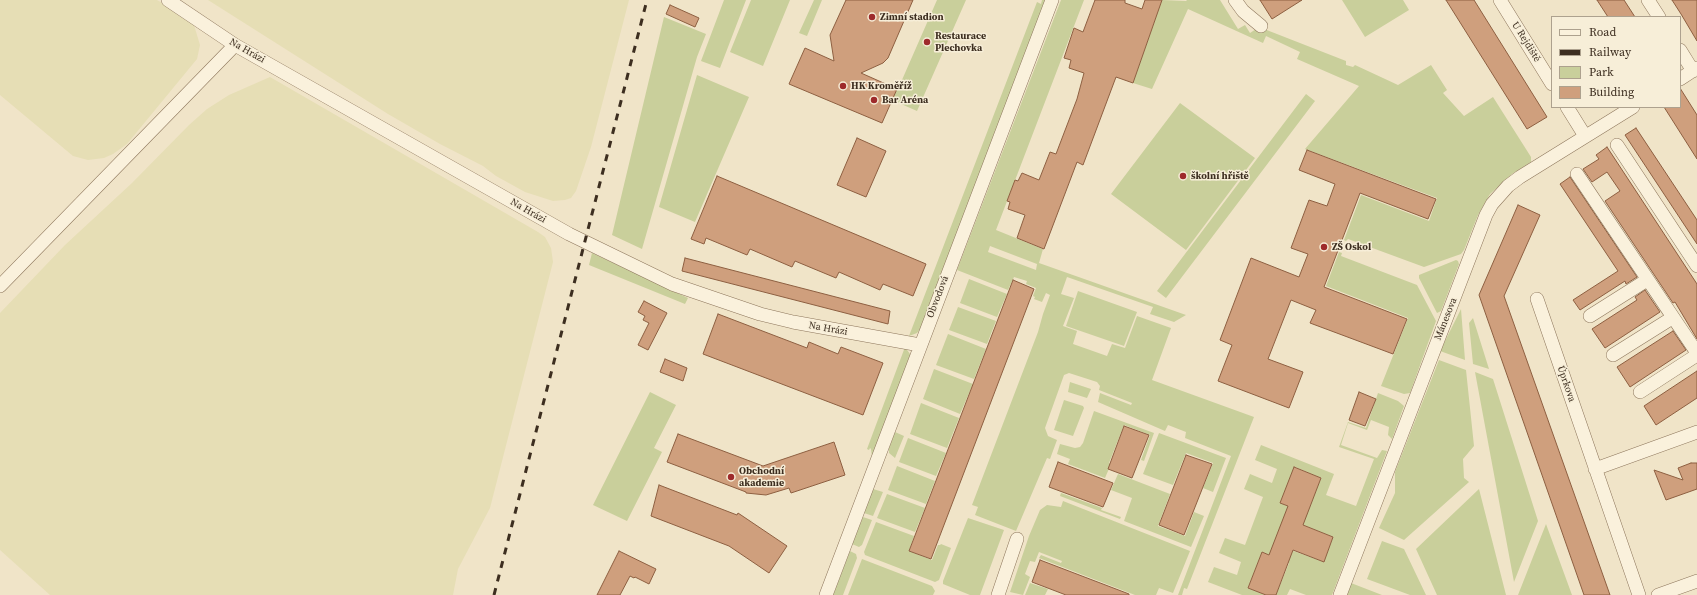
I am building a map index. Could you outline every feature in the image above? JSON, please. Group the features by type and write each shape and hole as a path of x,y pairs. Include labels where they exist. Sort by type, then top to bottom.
{"street":[{"name":"Na Hrázi","path":"168,0 235,45 569,234 672,284 760,314 793,322 920,345"},
{"name":"Obvodová","path":"826,595 1052,0"},
{"path":"1235,0 1243,11 1261,26"},
{"name":"U Rejdiště","path":"1500,0 1551,82"},
{"path":"1648,0 1658,16"},
{"path":"0,286 235,45"},
{"path":"1681,51 1695,69 1681,78"},
{"path":"1568,108 1585,136"},
{"name":"Mánesova","path":"1340,595 1486,216 1499,195 1508,186 1534,168 1631,108"},
{"path":"1616,145 1697,266"},
{"path":"1577,174 1697,354 1640,392"},
{"path":"1590,316 1647,280"},
{"name":"Úprkova","path":"1537,299 1639,595"},
{"path":"1613,355 1672,318"},
{"path":"1595,469 1697,432"},
{"path":"998,595 1017,539"},
{"path":"1658,595 1697,581"}],"shaded area":[{"path":"0,0 157,0 173,9 194,25 200,45 197,59 127,144 113,154 104,158 88,160 73,156 0,95"},
{"path":"208,0 629,0 591,147 576,191 571,198 553,201 525,192 496,176 483,166 440,144 388,114"},
{"path":"270,77 538,232 545,237 551,248 553,262 490,508 458,569 453,595 50,595 0,550 0,313 65,245 132,183 189,125 207,109 229,95"}],"green space":[{"path":"724,0 746,0 720,68 701,61"},
{"path":"751,0 790,0 763,66 730,52"},
{"path":"814,0 822,0 807,36 799,33"},
{"path":"937,0 966,0 917,111 892,100"},
{"path":"1042,0 1047,0 921,328 917,333 909,336 1037,2 1041,4"},
{"path":"1061,0 1084,0 996,230 1043,249 1039,263 1186,315 1174,322 1150,314 1153,307 1067,277 1061,294 1074,298 1063,326 1077,331 1073,344 1107,356 1112,344 1125,348 1137,316 1171,328 1152,380 1254,417 1187,589 1184,588 1182,595 1178,595 1231,456 1185,438 1186,432 1168,425 1165,431 1098,402 1100,393 1131,405 1132,403 1099,390 1100,386 1097,382 1069,373 1064,375 1045,428 1048,436 1057,440 1050,459 1047,458 1016,531 975,515 978,507 972,505 1038,332 1050,295 1046,293 1042,302 1034,299 1035,297 1033,296 1036,288 1026,284 1027,281 1014,277 1008,290 957,270","holes":["990,246 1037,264 1036,270 988,252"]},
{"path":"1162,0 1220,0 1238,29 1245,25 1250,33 1259,27 1346,61 1346,65 1353,67 1355,65 1398,85 1431,65 1447,90 1443,93 1464,116 1493,97 1531,157 1531,162 1512,174 1490,194 1478,215 1461,254 1424,267 1348,239 1346,241 1344,240 1361,195 1429,221 1437,198 1305,149 1359,86 1297,59 1300,52 1266,36 1263,43 1188,9 1152,89 1133,83"},
{"path":"1342,0 1403,0 1409,10 1365,37"},
{"path":"664,17 706,34 697,57 642,249 612,235"},
{"path":"697,75 749,97 695,222 659,207"},
{"path":"1306,94 1315,101 1166,298 1157,291"},
{"name":"školní hřiště","path":"1180,103 1255,158 1186,250 1111,194"},
{"path":"1339,252 1342,253 1341,256 1417,285 1436,321 1410,393 1404,394 1381,386 1408,318 1326,286"},
{"path":"592,253 688,298 685,304 589,265"},
{"path":"1456,260 1459,264 1441,311 1437,313 1419,278 1419,275"},
{"path":"969,279 1007,294 997,317 960,303"},
{"path":"1078,291 1137,312 1124,346 1066,326"},
{"path":"958,307 996,321 987,344 949,330"},
{"path":"1461,309 1465,360 1440,351"},
{"path":"1473,318 1489,369 1473,364 1469,323"},
{"path":"948,334 986,349 974,379 936,365"},
{"path":"905,347 910,354 910,358 872,457 871,449 867,449"},
{"path":"1439,360 1466,370 1474,446 1463,459 1464,478 1469,482 1404,540 1379,528 1395,493 1395,472"},
{"path":"934,369 973,384 960,414 923,399"},
{"path":"1475,372 1493,379 1538,521 1514,582"},
{"path":"1070,382 1091,389 1087,398 1068,392"},
{"path":"650,392 676,405 654,448 662,452 627,521 593,505"},
{"path":"1378,393 1398,401 1404,406 1392,439 1388,435 1389,427 1371,420 1367,430 1348,423 1341,445 1377,458 1382,450 1387,451 1332,595 1306,595 1290,589 1287,595 1276,595 1289,563 1284,560 1288,549 1324,562 1333,537 1298,523 1307,513 1321,478 1295,467 1280,503 1296,509 1277,558 1262,552 1248,588 1266,595 1242,595 1208,582 1214,567 1237,575 1241,562 1219,553 1225,538 1245,545 1263,497 1244,489 1250,474 1272,483 1277,469 1255,460 1261,445 1334,474 1326,495 1356,506 1374,459 1339,447 1348,422 1366,428"},
{"path":"1064,400 1083,406 1084,408 1073,436 1054,430"},
{"path":"921,403 959,418 947,448 910,434"},
{"path":"1094,411 1154,433 1144,461 1141,460 1150,435 1124,425 1109,463 1111,464 1105,478 1068,464 1070,459 1057,454 1060,444 1075,448 1080,447 1083,443"},
{"path":"895,432 904,436 895,458 889,453 889,448"},
{"path":"1159,433 1226,458 1213,492 1203,488 1213,463 1186,453 1173,485 1143,474"},
{"path":"908,438 946,453 936,476 899,462"},
{"path":"897,466 935,481 926,504 888,490"},
{"path":"1118,474 1170,494 1158,526 1185,536 1194,512 1204,516 1191,547 1124,521 1132,498 1111,490"},
{"path":"873,489 883,492 873,516 864,513"},
{"path":"1479,489 1506,595 1437,595 1416,549"},
{"path":"1061,493 1102,508 1101,510 1121,517 1120,519 1060,496"},
{"path":"887,494 925,508 915,532 877,518"},
{"path":"1063,501 1190,551 1173,593 1159,588 1156,595 1135,595 1039,558 1041,555 1061,563 1062,561 1039,552 1035,562 1030,561 1025,574 1030,577 1023,595 1010,592 1029,536 1040,510 1047,505 1061,507"},
{"path":"863,517 872,520 862,545 859,547 852,544"},
{"path":"968,518 1004,530 980,595 970,595 943,584"},
{"path":"876,522 914,536 909,551 932,560 938,545 941,544 951,548 939,580 935,582 865,555 864,552"},
{"path":"1546,524 1572,595 1518,595"},
{"path":"1382,541 1404,549 1426,595 1410,595 1367,579"},
{"path":"850,551 856,554 857,558 843,595 833,595"},
{"path":"862,559 932,586 935,591 933,595 848,595"},
{"path":"1030,583 1048,589 1045,595 1025,595"},
{"path":"1351,583 1382,595 1346,595"}],"building":[{"path":"846,0 913,0 888,58 883,63 861,73 897,89 882,123 789,84 805,48 834,61 830,35"},
{"path":"1095,0 1125,0 1125,3 1142,9 1145,0 1162,0 1133,83 1116,77 1083,165 1077,162 1044,249 1017,238 1025,215 1008,209 1010,202 1007,201 1015,180 1018,181 1022,173 1039,180 1050,152 1056,154 1077,99 1084,73 1069,68 1071,60 1064,58 1074,28 1083,32"},
{"path":"1260,0 1302,0 1272,19"},
{"path":"1446,0 1474,0 1547,117 1527,129"},
{"path":"1597,0 1624,0 1634,16 1607,16"},
{"path":"1672,0 1697,0 1697,41 1681,14"},
{"path":"670,5 699,18 695,27 666,14"},
{"path":"1681,90 1697,115 1697,159 1665,108 1681,108"},
{"path":"1636,128 1697,220 1697,244 1625,135"},
{"path":"857,138 886,151 866,197 837,185"},
{"path":"1607,147 1697,284 1697,339 1675,302 1673,303 1605,201 1620,191 1607,172 1592,182 1583,169 1599,159 1596,155"},
{"path":"1307,150 1436,199 1428,219 1360,193 1324,287 1407,319 1393,354 1310,323 1316,310 1291,300 1268,359 1303,372 1289,408 1218,381 1232,345 1220,340 1251,258 1299,277 1308,254 1291,248 1309,200 1327,206 1335,184 1299,170"},
{"path":"717,176 926,264 913,296 883,284 880,290 839,272 836,278 795,261 792,267 750,249 747,255 706,238 704,244 691,239"},
{"path":"1570,177 1637,277 1626,284 1625,281 1580,310 1573,300 1618,271 1560,184"},
{"path":"1518,205 1540,215 1504,296 1610,595 1584,595 1479,295"},
{"path":"685,258 890,311 888,324 682,271"},
{"path":"1013,280 1034,289 931,559 909,551"},
{"path":"1645,290 1660,312 1605,348 1592,329 1637,300 1635,297"},
{"path":"644,301 667,313 648,350 638,345 649,323 643,320 645,316 638,312"},
{"path":"718,314 807,348 809,342 838,354 841,347 883,363 863,415 703,354"},
{"path":"1673,331 1686,350 1630,387 1617,367"},
{"path":"665,359 687,368 683,381 660,372"},
{"path":"1697,371 1697,398 1656,425 1644,406"},
{"path":"1359,392 1376,399 1365,426 1349,420"},
{"path":"1124,426 1149,435 1132,478 1108,469"},
{"path":"678,434 763,466 834,442 845,475 791,493 789,488 766,495 746,493 667,462"},
{"path":"1186,455 1212,464 1184,535 1159,525"},
{"path":"1058,462 1113,483 1103,507 1049,487"},
{"path":"1691,463 1697,463 1697,489 1666,500 1654,470 1683,480 1678,468"},
{"path":"1294,467 1321,478 1303,525 1333,537 1324,562 1293,550 1276,595 1266,595 1248,588 1262,552 1269,555 1288,506 1280,503"},
{"path":"659,485 737,515 738,513 787,546 769,573 729,546 651,516"},
{"path":"619,551 656,569 649,584 630,576 620,595 597,595"},
{"path":"1040,560 1129,595 1066,595 1032,582"}],"railway":[{"path":"494,595 647,0"}],"place":[{"name":"Zimní stadion","path":"872,17"},
{"name":"Restaurace Plechovka","path":"927,42"},
{"name":"HK Kroměříž","path":"843,86"},
{"name":"Bar Aréna","path":"874,100"},
{"name":"školní hřiště","path":"1183,176"},
{"name":"ZŠ Oskol","path":"1324,247"},
{"name":"Obchodní akademie","path":"731,477"}]}
